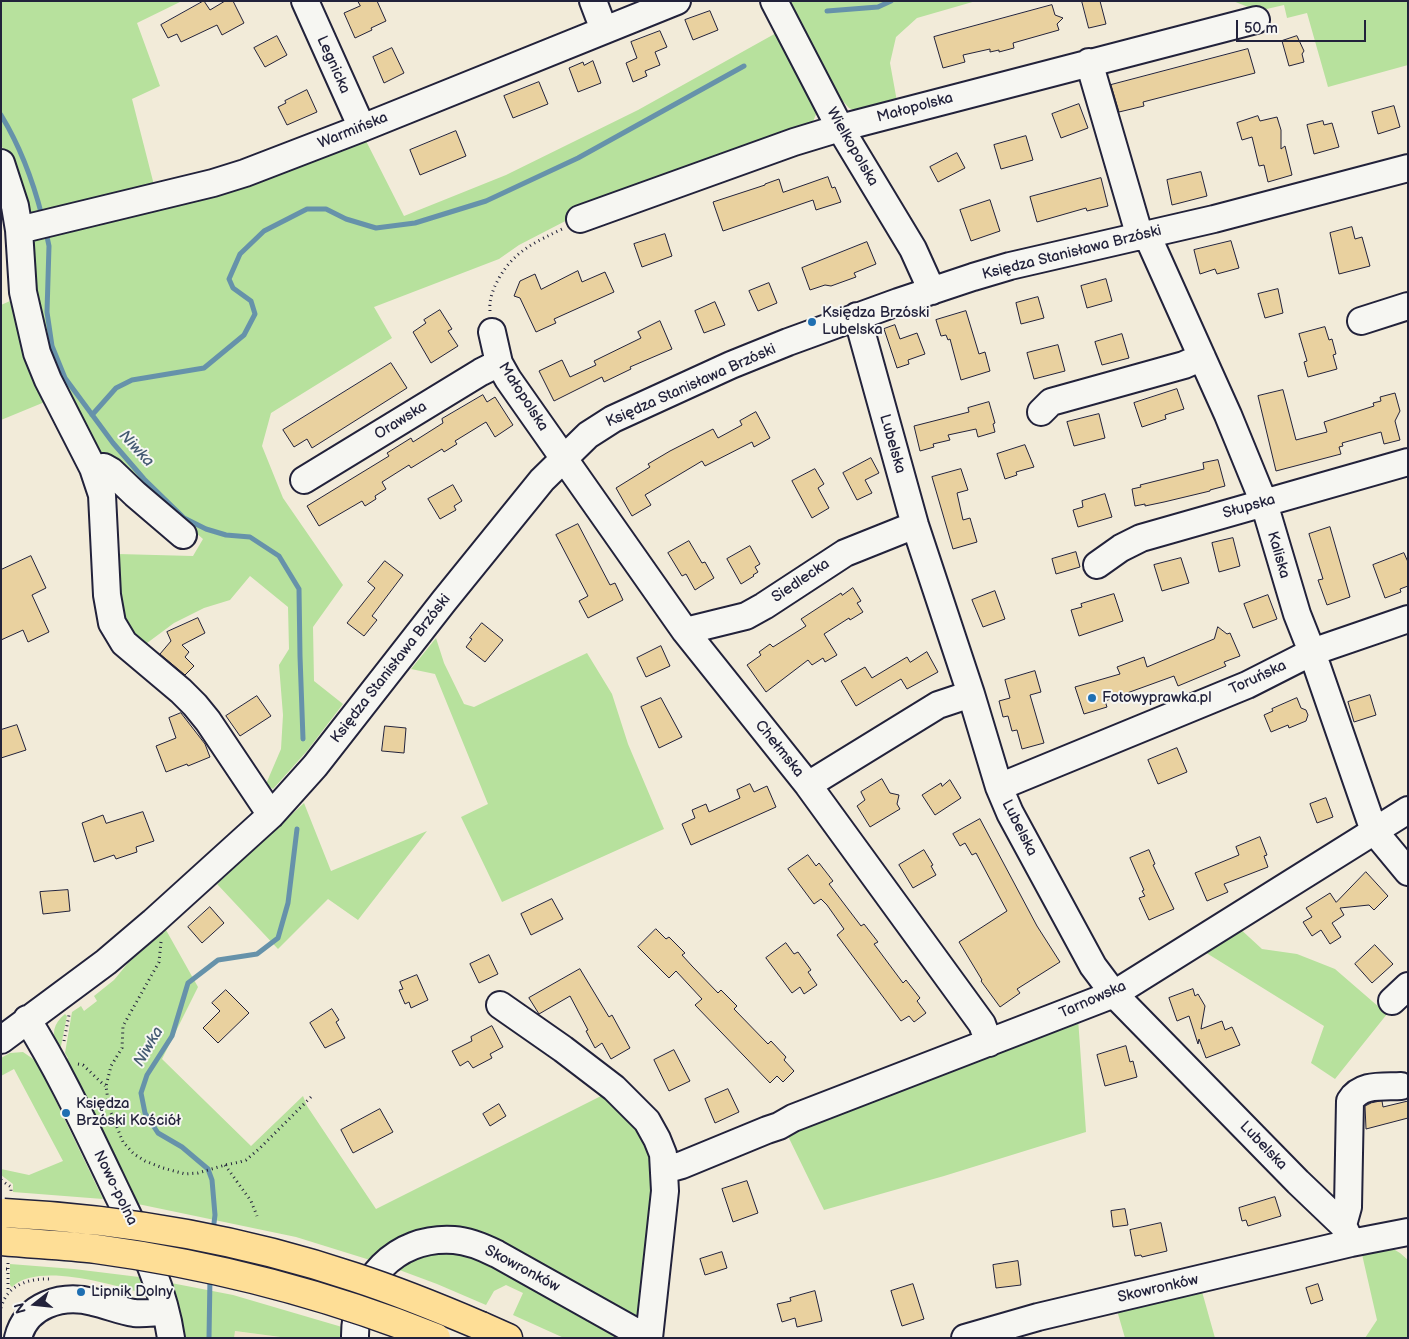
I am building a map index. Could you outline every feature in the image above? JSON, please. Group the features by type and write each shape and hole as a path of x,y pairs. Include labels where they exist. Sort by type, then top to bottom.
{"highway":[{"path":"1,1213 106,1222 245,1246 354,1277 508,1338"},
{"path":"1,1242 95,1249 240,1275 346,1304 436,1338"}],"street":[{"name":"Legnicka","path":"305,1 362,128"},
{"path":"593,1 604,30"},
{"name":"Warmińska","path":"27,228 213,183 280,161 677,1"},
{"name":"Wielkopolska","path":"774,1 840,128 913,249 932,291"},
{"name":"Małopolska","path":"580,219 784,145 840,128 1088,62 1256,20"},
{"name":"Kaliska","path":"1088,62 1144,236 1202,357 1264,503 1296,614 1312,652 1374,831 1408,872"},
{"path":"1,163 15,206 27,228 23,292 37,353 48,380 93,468 102,495 109,612 118,634 131,650 195,705 208,721 271,815"},
{"name":"Księdza Stanisława Brzóski","path":"1,1040 106,962 271,815 315,766 462,578 542,480 588,435 613,419 731,365 857,316 1010,266 1144,236 1408,168"},
{"path":"1361,320 1408,306"},
{"name":"Lubelska","path":"857,316 915,525 971,694 999,787 1010,813 1094,966 1114,994 1347,1234"},
{"name":"Małopolska","path":"492,332 499,363 508,379 563,458"},
{"path":"1041,412 1051,402 1184,365 1202,357"},
{"name":"Orawska","path":"304,480 481,372 499,363"},
{"name":"Chełmska","path":"563,458 685,631 808,785 982,1024 989,1042"},
{"name":"Słupska","path":"1097,565 1126,545 1141,538 1408,462"},
{"path":"93,468 104,467 111,471 183,535"},
{"name":"Siedlecka","path":"685,631 746,616 845,553 915,525"},
{"name":"Toruńska","path":"999,787 1247,685 1312,652 1408,619"},
{"path":"808,785 938,705 971,694"},
{"name":"Tarnowska","path":"664,1170 682,1165 779,1126 793,1118 1114,994 1408,810"},
{"path":"500,1005 563,1049 614,1088 647,1122 657,1139 663,1154 665,1192 648,1338"},
{"name":"Nowo-polna","path":"27,1019 52,1058 139,1240 166,1312 171,1338"},
{"path":"1347,1234 1350,1101 1354,1094 1360,1090 1401,1086"},
{"name":"Skowronków","path":"965,1338 1347,1234 1406,1236"},
{"name":"Skowronków","path":"355,1338 359,1305 368,1284 380,1268 397,1254 416,1244 429,1241 455,1240 483,1247 497,1254 648,1338"},
{"path":"18,1338 28,1317 37,1309 60,1301 91,1301 135,1313 166,1312"}],"path":[{"path":"492,332 490,302 496,284 508,264 525,248 580,219"},
{"path":"162,935 159,962 123,1026 122,1048 110,1066 106,1086 109,1108 123,1142 134,1154 145,1162 185,1174 198,1173 225,1164 246,1160 259,1150 313,1095"},
{"path":"75,1064 83,1065 106,1086"},
{"path":"225,1164 251,1201 257,1216"},
{"path":"1,1269 7,1269 8,1293"}],"shaded area":[{"path":"234,1331 288,1338 234,1338"}],"green space":[{"path":"1,1 182,1 137,23 160,86 132,99 155,189 33,220 23,212 13,173 1,144"},
{"path":"788,1 976,1 917,18 896,37 890,63 898,107 856,111 849,108 841,99"},
{"path":"1233,1 1408,1 1408,65 1328,87 1307,13 1287,18 1284,5 1258,11"},
{"path":"778,32 814,100 817,112 812,124 577,215 519,245 499,259 374,307 392,338 271,413 262,446 283,498 343,585 313,627 314,681 343,704 307,751 273,789 266,784 281,749 283,715 279,665 289,649 288,607 250,576 230,600 204,608 174,623 139,649 122,631 106,479 115,493 118,554 193,556 203,539 158,500 120,473 84,440 35,336 32,240 363,135 404,216 506,175 638,110"},
{"path":"19,297 52,399 1,420 1,305"},
{"path":"436,638 444,663 464,704 474,707 587,653 612,694 628,744 664,829 502,902 461,817 488,804 435,674 411,669"},
{"path":"304,803 331,871 427,831 358,920 328,899 278,949 217,884"},
{"path":"1237,926 1262,949 1297,954 1335,969 1387,1014 1335,1079 1311,1063 1324,1026 1200,949"},
{"path":"166,930 198,987 162,1059 251,1146 303,1096 307,1106 376,1209 611,1091 659,1163 641,1317 633,1316 497,1239 462,1228 430,1228 414,1232 399,1239 370,1260 296,1237 133,1203 65,1060 68,1058 65,1053 72,1012 81,1006 84,1011 97,1001 94,996 114,980 128,963"},
{"path":"65,1014 67,1016 61,1046 58,1047 54,1038 54,1029"},
{"path":"1078,1018 1086,1132 944,1176 824,1210 784,1128"},
{"path":"23,1052 36,1061 41,1070 103,1199 13,1192 13,1184 1,1175 1,1169 29,1175 63,1161 14,1069 1,1076 1,1058 10,1053"},
{"path":"1390,1247 1408,1260 1408,1338 1365,1338 1377,1320 1361,1250"},
{"path":"468,1250 632,1338 564,1338 513,1315 523,1293 506,1285 494,1291 486,1305 394,1268 412,1256"},
{"path":"10,1264 139,1277 141,1283 138,1290 135,1291 72,1277 38,1276 23,1280 12,1287 10,1285"},
{"path":"166,1282 233,1295 342,1327 342,1338 288,1338 235,1331 234,1338 181,1338"},
{"path":"1201,1288 1215,1338 1125,1338 1116,1307"}],"building":[{"path":"204,1 210,10 225,1 233,1 244,23 222,35 217,25 181,42 177,34 168,38 161,25"},
{"path":"358,1 377,1 386,21 355,38 344,13 360,6"},
{"path":"1082,1 1100,1 1106,24 1089,28"},
{"path":"1052,5 1055,15 1063,18 1057,24 1059,30 1013,43 1014,48 999,52 999,50 990,52 990,49 963,55 965,62 943,68 934,37"},
{"path":"710,11 718,30 693,40 685,20"},
{"path":"660,31 667,47 655,52 660,65 645,71 647,76 633,82 626,63 637,58 631,42"},
{"path":"277,36 287,55 265,67 254,48"},
{"path":"1297,36 1304,51 1302,54 1304,62 1289,66 1282,41"},
{"path":"392,48 404,73 384,83 373,57"},
{"path":"1248,49 1255,73 1143,102 1144,106 1119,112 1111,85"},
{"path":"593,61 601,83 578,92 569,68 583,62 584,65"},
{"path":"539,82 548,104 513,118 504,96"},
{"path":"307,90 317,112 287,125 278,107 286,103 285,101"},
{"path":"1079,104 1088,128 1061,138 1052,114"},
{"path":"1394,106 1400,127 1378,134 1372,112"},
{"path":"1258,116 1260,121 1277,117 1281,130 1281,149 1285,146 1292,175 1268,182 1264,165 1259,166 1252,137 1242,140 1237,123"},
{"path":"1323,121 1324,125 1332,123 1339,147 1314,154 1307,125"},
{"path":"456,131 466,156 420,175 410,150"},
{"path":"1026,136 1033,160 1001,169 994,145"},
{"path":"957,153 965,168 938,182 930,167"},
{"path":"1201,172 1207,196 1172,205 1167,180"},
{"path":"828,177 832,188 835,187 841,202 816,210 813,200 723,231 713,202 779,179 783,192"},
{"path":"1101,178 1108,206 1087,211 1086,208 1037,222 1030,197"},
{"path":"990,200 1000,231 971,241 960,210"},
{"path":"1352,227 1355,239 1362,237 1370,266 1339,274 1330,233"},
{"path":"665,234 672,256 642,267 634,244"},
{"path":"1231,241 1239,268 1217,274 1215,269 1200,274 1194,250"},
{"path":"867,242 876,264 854,273 856,277 831,286 825,285 810,290 802,268"},
{"path":"578,271 582,282 605,272 614,292 554,319 556,323 536,332 520,298 514,296 520,281 535,274 541,289"},
{"path":"1106,279 1112,301 1087,308 1081,286"},
{"path":"769,283 777,303 758,311 749,291"},
{"path":"1278,289 1283,313 1265,318 1258,294"},
{"path":"1038,297 1044,318 1021,324 1016,303"},
{"path":"715,302 725,325 704,333 695,311"},
{"path":"440,310 452,329 448,331 458,346 431,363 413,332 426,323 424,320"},
{"path":"966,311 979,354 985,352 990,371 961,380 950,339 948,340 946,335 941,336 936,320"},
{"path":"660,321 672,349 630,367 631,369 604,382 602,377 554,401 539,371 562,360 570,377 596,365 594,361 641,338 638,332"},
{"path":"895,325 900,339 917,333 925,354 908,360 909,364 897,368 884,329"},
{"path":"1325,327 1329,340 1332,339 1336,354 1333,355 1337,369 1308,377 1304,362 1307,361 1299,334"},
{"path":"1122,334 1129,358 1102,365 1095,342"},
{"path":"1058,345 1065,371 1034,379 1027,353"},
{"path":"391,363 407,388 312,448 307,439 294,447 283,430"},
{"path":"1177,389 1184,409 1165,415 1166,419 1142,427 1134,403"},
{"path":"1283,390 1296,440 1327,432 1324,422 1374,406 1373,403 1381,401 1380,397 1395,393 1400,411 1395,421 1400,440 1384,444 1381,432 1342,443 1343,446 1339,447 1341,454 1276,471 1258,396"},
{"path":"483,395 487,402 495,397 513,425 495,437 486,422 455,441 457,444 444,452 442,449 411,468 409,465 382,482 386,489 365,506 362,501 319,526 307,506 389,456 387,453 411,438 413,442 443,423 442,419"},
{"path":"989,402 995,423 993,424 995,432 978,437 976,429 948,435 950,440 933,444 934,447 920,451 914,426 969,412 968,408"},
{"path":"756,412 770,438 754,447 752,442 705,466 702,461 645,495 651,505 632,516 616,488 650,467 648,464 670,451 713,429 718,438 742,425 740,421"},
{"path":"1099,414 1105,438 1074,446 1067,422"},
{"path":"1025,445 1034,467 1016,472 1017,475 1005,479 997,454"},
{"path":"871,458 879,473 865,480 872,493 857,500 843,473"},
{"path":"1218,460 1225,486 1164,502 1135,506 1132,489 1141,487 1140,485 1204,469 1203,463"},
{"path":"815,469 824,484 818,488 829,508 812,518 792,481"},
{"path":"961,469 968,490 957,493 963,520 970,518 977,542 953,549 932,477"},
{"path":"453,485 462,501 454,506 456,510 440,519 428,499"},
{"path":"1105,494 1112,517 1078,527 1073,510 1083,507 1082,501"},
{"path":"578,524 610,585 615,583 623,600 588,618 579,601 588,596 556,535"},
{"path":"1330,527 1350,597 1327,605 1318,580 1323,579 1309,534"},
{"path":"1233,538 1240,566 1219,572 1212,543"},
{"path":"689,541 702,563 705,562 714,578 695,590 686,574 682,576 668,553"},
{"path":"750,546 760,564 755,567 758,572 741,584 727,559"},
{"path":"1076,552 1080,567 1056,574 1052,559"},
{"path":"1404,553 1408,562 1408,586 1400,589 1401,592 1385,598 1373,565"},
{"path":"31,556 46,588 32,595 49,632 28,642 23,630 1,640 1,570"},
{"path":"1181,558 1189,583 1162,591 1154,565"},
{"path":"385,561 403,575 372,616 377,620 364,636 347,623 375,588 368,582"},
{"path":"853,588 861,601 857,603 863,612 850,620 849,618 824,634 837,655 825,662 823,658 812,665 808,660 766,692 747,665 761,655 759,652 770,644 773,647 806,626 801,619 841,593 842,595"},
{"path":"995,591 1005,619 983,627 972,600"},
{"path":"1114,594 1123,621 1079,636 1071,610 1082,607 1081,604"},
{"path":"1268,595 1277,619 1253,628 1244,604"},
{"path":"198,618 205,633 182,645 189,652 185,657 194,666 185,675 160,654 171,641 167,632"},
{"path":"482,623 503,640 485,662 466,647 472,639 470,638"},
{"path":"1218,627 1227,634 1230,633 1240,656 1224,662 1226,666 1178,686 1174,676 1105,701 1107,707 1084,714 1075,687 1120,674 1117,667 1144,657 1147,667 1214,639"},
{"path":"661,646 670,666 646,677 637,658"},
{"path":"927,652 938,672 907,689 901,679 856,706 841,681 865,667 872,678 907,657 910,662"},
{"path":"1035,671 1041,692 1030,695 1044,743 1022,749 1017,730 1012,731 1008,716 1003,717 999,701 1010,698 1005,680"},
{"path":"1370,695 1376,715 1354,722 1348,702"},
{"path":"257,696 271,716 240,736 226,716"},
{"path":"661,698 682,737 659,748 641,707"},
{"path":"1297,698 1301,708 1306,710 1308,715 1306,721 1289,728 1288,725 1271,732 1264,715 1273,711 1272,709"},
{"path":"181,713 205,744 210,757 166,772 156,746 176,738 169,718"},
{"path":"17,725 26,750 1,758 1,730"},
{"path":"385,726 406,728 404,753 382,751"},
{"path":"1177,748 1187,772 1158,784 1148,760"},
{"path":"882,779 890,793 899,795 897,804 900,809 870,827 857,806 865,800 861,792"},
{"path":"950,780 961,798 935,815 922,795 941,783 942,786"},
{"path":"750,784 754,792 767,786 776,807 691,845 682,824 695,818 692,810 706,804 709,812 740,798 737,790"},
{"path":"1326,798 1333,817 1317,823 1310,804"},
{"path":"143,812 154,841 136,847 137,852 116,859 114,855 94,862 82,823 103,815 106,823"},
{"path":"980,819 1037,926 1060,962 1017,989 1020,993 1000,1007 981,981 959,942 1007,911 976,853 972,855 965,843 960,846 953,834"},
{"path":"1260,837 1267,855 1264,856 1268,867 1224,884 1228,892 1207,901 1195,873 1239,855 1236,847"},
{"path":"924,850 933,865 931,866 936,875 913,888 899,865"},
{"path":"1149,850 1155,864 1153,865 1174,909 1149,920 1139,898 1145,896 1142,891 1144,890 1130,858"},
{"path":"808,855 816,866 819,863 833,881 829,884 861,926 864,924 878,942 874,944 903,983 906,980 920,998 917,1001 926,1013 914,1022 909,1016 901,1021 837,935 844,929 827,905 821,899 814,904 788,869"},
{"path":"1366,872 1388,896 1374,910 1369,905 1340,908 1344,915 1332,923 1341,937 1330,944 1321,930 1312,936 1303,922 1312,917 1306,908 1330,893 1336,902"},
{"path":"68,890 70,911 43,914 40,892"},
{"path":"552,899 563,919 531,935 521,914"},
{"path":"210,907 224,923 202,943 188,927"},
{"path":"656,929 666,939 669,937 685,953 682,955 718,993 721,990 737,1006 734,1009 768,1044 771,1041 786,1057 784,1060 794,1071 783,1082 777,1076 770,1083 695,1005 702,999 676,971 669,978 638,947"},
{"path":"786,943 794,954 798,952 811,970 808,972 817,985 804,994 800,987 792,993 766,958"},
{"path":"1375,945 1393,964 1372,983 1355,964"},
{"path":"489,955 498,974 479,983 470,964"},
{"path":"580,969 609,1017 612,1015 630,1048 611,1059 602,1043 595,1048 570,996 539,1014 529,998"},
{"path":"417,975 428,1000 411,1008 409,1002 405,1004 399,990 403,989 400,982"},
{"path":"1193,989 1195,996 1198,994 1205,1006 1201,1029 1222,1021 1225,1030 1232,1027 1240,1045 1206,1058 1199,1039 1198,1044 1189,1016 1177,1021 1169,998"},
{"path":"226,990 249,1013 218,1043 203,1028 220,1011 212,1003"},
{"path":"332,1009 339,1020 336,1022 345,1038 325,1048 310,1023"},
{"path":"492,1026 503,1047 490,1054 492,1058 473,1068 468,1061 460,1066 452,1051 472,1041 471,1037"},
{"path":"1126,1046 1130,1062 1133,1061 1137,1077 1105,1086 1097,1055"},
{"path":"674,1050 690,1081 669,1091 654,1060"},
{"path":"728,1089 739,1112 715,1123 705,1099"},
{"path":"1382,1101 1383,1107 1408,1101 1408,1118 1366,1129 1365,1106"},
{"path":"499,1104 506,1116 490,1126 483,1114"},
{"path":"380,1109 393,1132 353,1153 341,1130"},
{"path":"747,1181 758,1213 733,1222 722,1189"},
{"path":"1275,1197 1281,1216 1248,1226 1246,1220 1242,1221 1239,1208"},
{"path":"1125,1209 1128,1225 1113,1227 1111,1211"},
{"path":"1161,1223 1167,1251 1142,1257 1141,1255 1135,1256 1130,1230"},
{"path":"722,1252 727,1268 705,1275 700,1259"},
{"path":"1018,1261 1021,1285 996,1288 993,1265"},
{"path":"913,1284 924,1319 902,1326 891,1291"},
{"path":"1318,1284 1323,1300 1311,1304 1306,1288"},
{"path":"815,1291 822,1321 797,1327 795,1318 782,1322 777,1304 791,1301 790,1298"}],"waterway":[{"path":"827,11 878,7 891,1"},
{"path":"92,415 116,388 132,380 204,368 244,335 255,314 251,301 233,288 229,279 240,254 264,231 307,209 326,209 346,219 376,228 415,223 486,201 578,158 744,66"},
{"name":"Niwka","path":"1,115 25,164 42,216"},
{"name":"Niwka","path":"46,232 49,246 47,312 52,346 65,378 113,443 144,479 184,518 206,529 226,535 250,537 279,556 299,589 303,739"},
{"name":"Niwka","path":"213,1231 215,1215 212,1180 208,1169 182,1147 158,1133 145,1113 141,1093 147,1075 172,1036 188,983 218,960 257,954 278,938 288,903 297,829"},
{"name":"Niwka","path":"209,1338 210,1277"}],"place":[{"name":"Księdza Brzóski Lubelska","path":"812,322"},
{"name":"Fotowyprawka.pl","path":"1092,698"},
{"name":"Księdza Brzóski Kościół","path":"66,1113"},
{"name":"Lipnik Dolny","path":"81,1292"}]}
